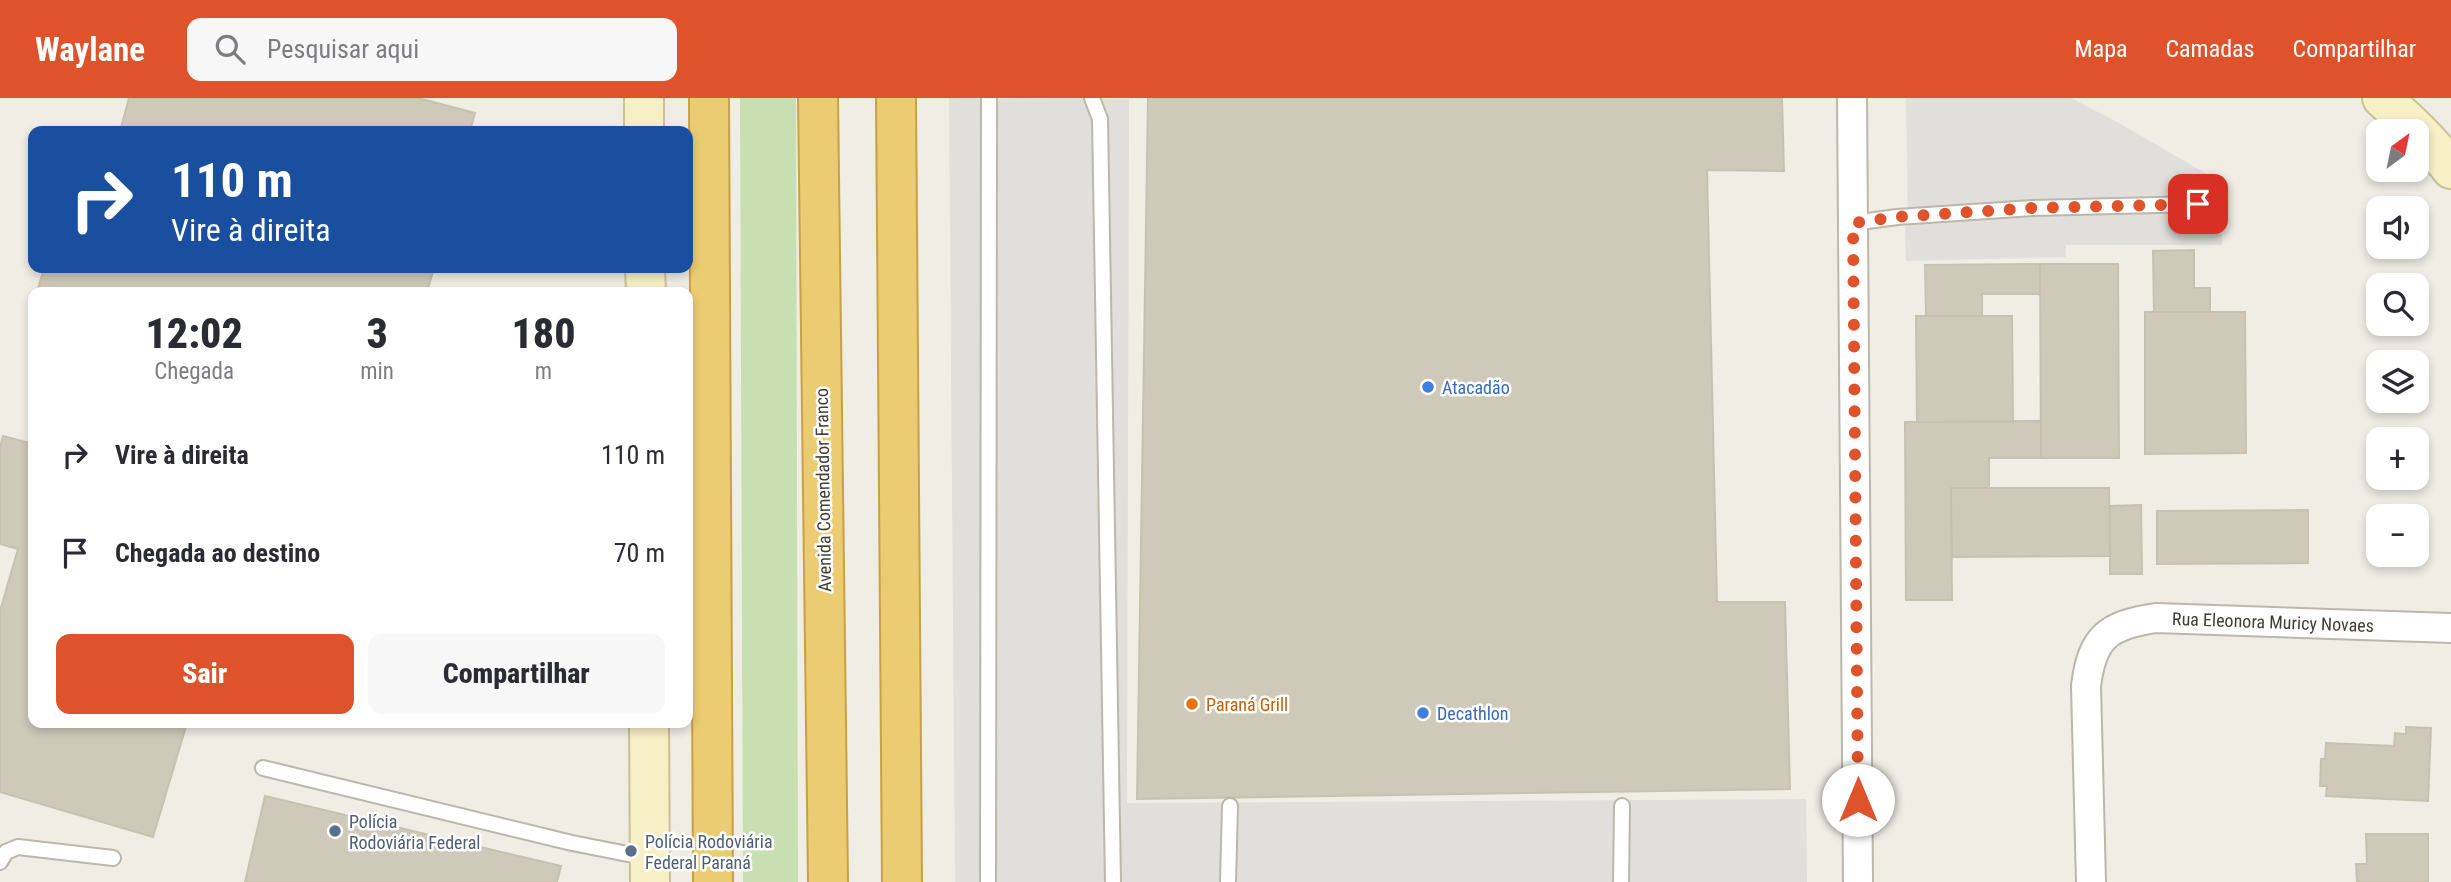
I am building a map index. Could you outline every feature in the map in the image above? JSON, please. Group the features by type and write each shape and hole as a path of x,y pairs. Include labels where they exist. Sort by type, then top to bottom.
{"highway":[{"path":"709,98 713,882"},
{"name":"Avenida Comendador Franco","path":"818,98 828,882"},
{"path":"896,98 902,882"}],"main road":[{"path":"644,98 644,126"},
{"path":"2382,98 2418,131 2451,169"},
{"path":"649,728 650,870"}],"street":[{"path":"1852,98 1858,882"},
{"name":"Rua Eleonora Muricy Novaes","path":"2091,882 2086,686 2089,662 2101,639 2118,627 2156,618 2451,628"}],"lane":[{"path":"988,882 989,98"},
{"path":"1092,98 1100,119 1113,882"},
{"path":"1853,223 1896,217 2033,208 2198,204"},
{"path":"263,768 572,844 650,870"},
{"path":"1228,882 1230,806"},
{"path":"1620,882 1622,806"},
{"path":"0,862 6,852 18,847 113,858"}],"green space":[{"path":"740,98 796,98 798,882 743,882"}],"shaded area":[{"path":"949,98 1129,99 1127,803 1806,799 1807,882 955,882"},
{"path":"1906,98 2071,98 2219,181 2222,245 2066,245 2066,257 1906,261"}],"building":[{"path":"129,98 418,98 475,113 471,126 121,126"},
{"name":"Atacadão","path":"1148,98 1782,98 1784,171 1707,170 1717,602 1785,602 1790,789 1137,799"},
{"path":"2194,250 2194,288 2210,288 2210,312 2154,312 2153,251"},
{"path":"2040,264 2118,264 2119,458 2041,458"},
{"path":"2040,264 2040,294 1982,294 1982,316 1926,316 1925,265"},
{"path":"43,273 433,273 428,287 38,287"},
{"path":"2145,312 2245,312 2246,453 2145,454"},
{"path":"1916,316 2012,316 2013,422 1917,422"},
{"path":"2041,421 2041,458 1989,458 1989,488 1951,488 1952,600 1906,600 1905,422"},
{"path":"3,436 28,443 28,728 186,728 153,837 0,792 0,611 18,549 0,544 0,447"},
{"path":"1951,488 2109,488 2110,556 1952,557"},
{"path":"2141,505 2142,574 2110,574 2110,506"},
{"path":"2308,510 2308,563 2157,564 2157,511"},
{"path":"2406,727 2431,728 2428,801 2326,796 2327,786 2320,786 2321,759 2325,759 2326,743 2394,746 2395,733 2406,734"},
{"name":"Polícia Rodoviária Federal","path":"265,796 561,866 557,882 245,882"},
{"path":"2366,834 2428,834 2428,882 2357,882 2356,864 2367,864"}],"place":[{"name":"Atacadão","path":"1428,387"},
{"name":"Paraná Grill","path":"1192,704"},
{"name":"Decathlon","path":"1423,713"},
{"name":"Polícia Rodoviária Federal","path":"335,831"},
{"name":"Polícia Rodoviária Federal Paraná","path":"631,851"}],"route":[{"path":"1858,800 1853,223 1896,217 1990,213 2033,208 2198,204"}]}
